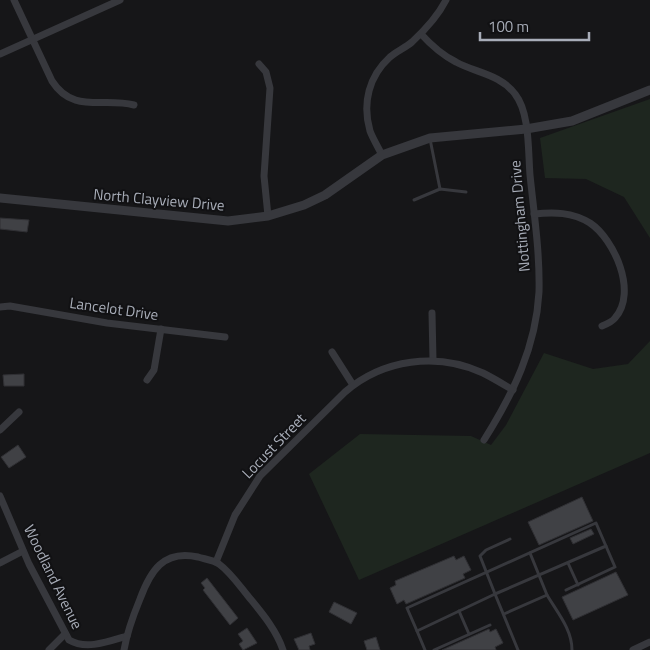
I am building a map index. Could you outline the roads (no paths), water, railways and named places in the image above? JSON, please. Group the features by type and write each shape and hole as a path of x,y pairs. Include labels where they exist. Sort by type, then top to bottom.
{"street":[{"path":"14,0 54,85 69,98 84,103 115,102 134,105"},
{"path":"0,54 120,0"},
{"path":"382,155 370,132 367,118 366,107 370,85 380,67 421,34 437,15 446,0"},
{"name":"Nottingham Drive","path":"421,34 437,50 456,63 499,79 509,87 519,102 526,130 539,272 537,310 531,343 513,390 484,440"},
{"path":"259,64 266,72 270,88 264,176 268,216"},
{"name":"North Clayview Drive","path":"0,198 228,221 268,216 304,205 325,195 382,155 430,138 526,130 572,121 650,90"},
{"path":"534,214 560,212 581,218 598,230 612,247 622,272 624,293 622,304 615,319 602,326"},
{"name":"Lancelot Drive","path":"0,307 10,306 107,323 225,337"},
{"path":"432,313 433,360"},
{"path":"147,380 154,370 161,329"},
{"path":"332,352 353,385"},
{"name":"Locust Street","path":"216,562 235,515 260,476 353,385 394,365 411,361 433,360 459,364 476,370 513,390"},
{"path":"0,430 19,412"},
{"name":"Woodland Avenue","path":"0,496 23,552 69,640 77,646 89,648 127,636"},
{"path":"0,563 23,552"},
{"path":"124,650 146,582 158,566 175,557 186,556 216,562 233,578 272,627 283,650"},
{"path":"49,650 65,634"},
{"path":"632,650 650,642"}],"lane":[{"path":"430,138 440,189"},
{"path":"414,200 440,189 466,192"},
{"path":"425,650 407,608 596,523 615,567 566,590"},
{"path":"510,539 486,550 480,556 518,650"},
{"path":"417,631 495,594 606,546"},
{"path":"530,553 547,594 571,635 572,650"},
{"path":"568,563 578,585"},
{"path":"504,614 547,594"},
{"path":"459,611 469,634"},
{"path":"434,650 490,625"}]}
